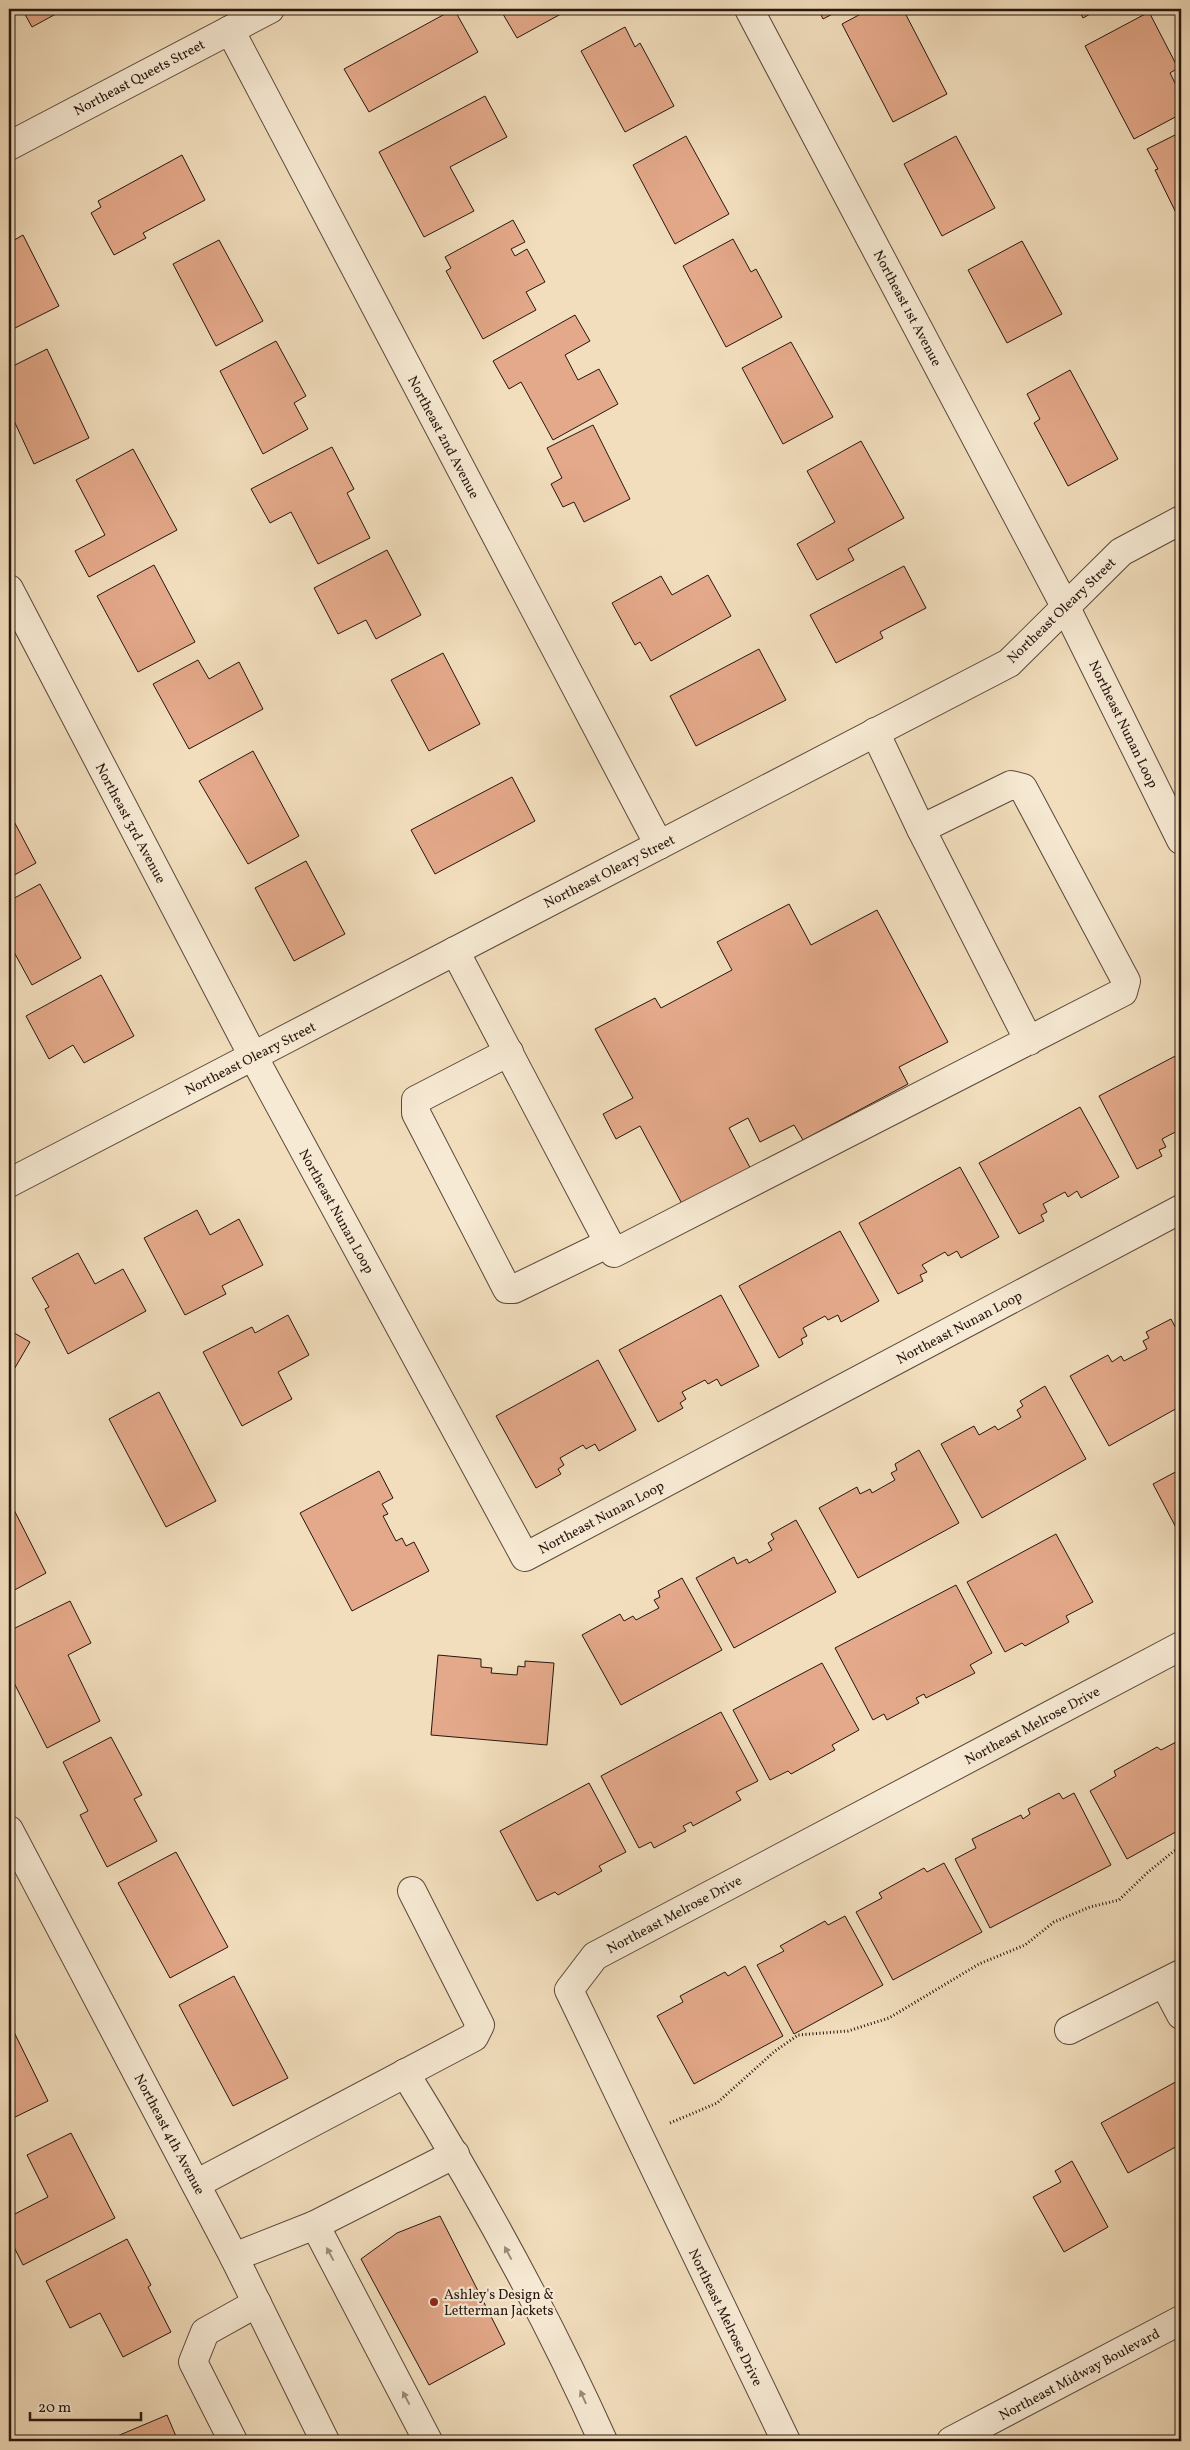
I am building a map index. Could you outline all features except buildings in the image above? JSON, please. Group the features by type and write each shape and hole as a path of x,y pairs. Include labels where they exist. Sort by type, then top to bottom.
{"street":[{"name":"Northeast Queets Street","path":"9,146 270,9"},
{"name":"Northeast 1st Avenue","path":"749,9 1066,608"},
{"name":"Northeast 2nd Avenue","path":"230,30 659,845"},
{"name":"Northeast Oleary Street","path":"9,1183 1009,663 1121,552 1181,520"},
{"name":"Northeast 3rd Avenue","path":"9,589 253,1056"},
{"name":"Northeast Nunan Loop","path":"1066,608 1181,840"},
{"path":"875,732 921,829 1029,1041"},
{"path":"455,951 614,1253 1123,992 1126,981 1023,788 1011,785 921,829"},
{"path":"509,1052 416,1100 416,1112 507,1289 514,1290 609,1243"},
{"name":"Northeast Nunan Loop","path":"253,1056 526,1558 1181,1209"},
{"name":"Northeast Melrose Drive","path":"786,2441 569,1990 595,1956 1181,1646"},
{"name":"Northeast 4th Avenue","path":"9,1830 234,2257 325,2441"},
{"path":"196,2184 474,2037 480,2025 412,1891"},
{"path":"1069,2030 1173,1979 1181,2015"},
{"path":"405,2073 455,2154 570,2368 603,2441"},
{"path":"234,2257 315,2225 455,2154"},
{"path":"315,2225 428,2441"},
{"path":"233,2441 193,2362 205,2332 256,2302"},
{"name":"Northeast Midway Boulevard","path":"951,2441 986,2433 1181,2320"}],"path":[{"path":"640,2137 717,2103 774,2051 798,2035 848,2031 890,2018 979,1964 1025,1945 1054,1922 1090,1907 1119,1900 1147,1873 1181,1848"}],"place":[{"name":"Ashley's Design & Letterman Jackets","path":"434,2302"}]}
